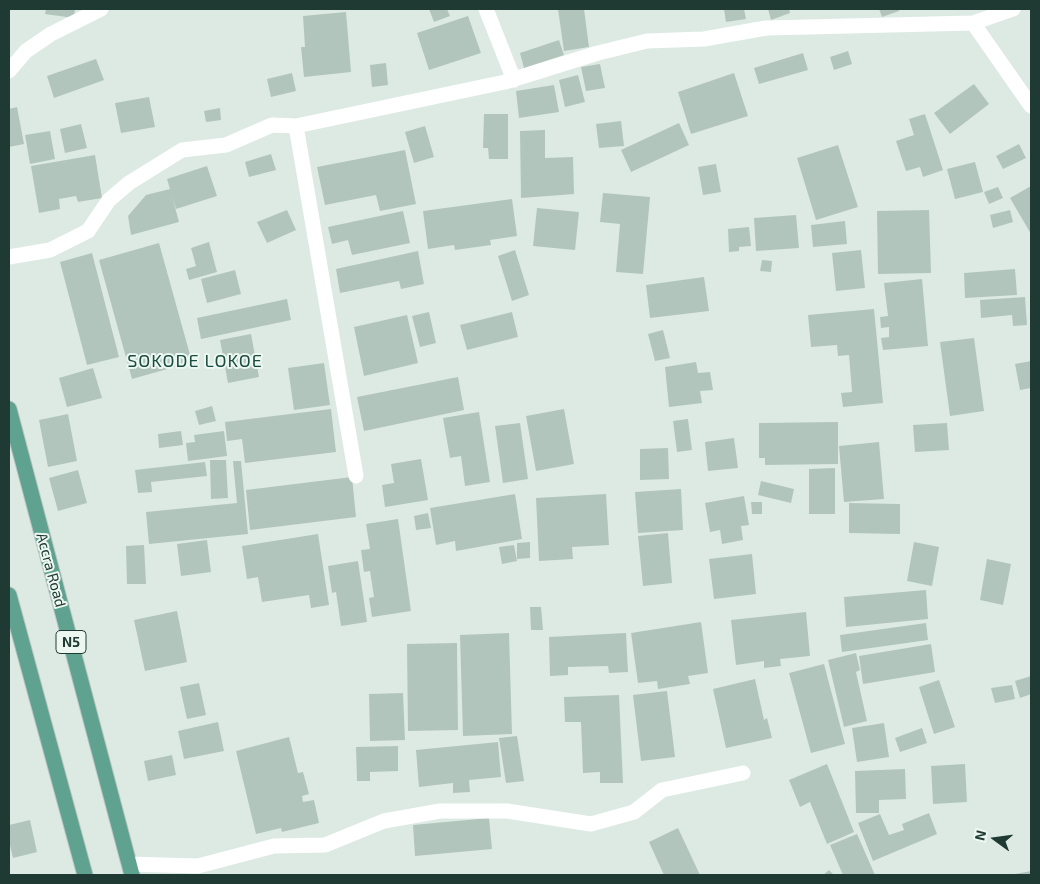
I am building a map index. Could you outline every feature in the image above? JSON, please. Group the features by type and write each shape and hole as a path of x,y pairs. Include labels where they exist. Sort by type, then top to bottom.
{"main road":[{"name":"Accra Road","path":"9,409 131,870"},
{"path":"9,595 85,875"}],"street":[{"path":"9,71 26,51 51,34 101,9"},
{"path":"486,9 514,80"},
{"path":"9,257 50,250 88,231 109,200 129,183 182,150 226,145 272,126 296,126 514,80 598,53 647,41 704,39 766,28 973,23 1013,9"},
{"path":"973,23 1031,106"},
{"path":"296,126 356,476"},
{"path":"131,870 198,866 274,846 325,846 384,821 440,811 508,811 591,824 634,812 662,790 743,773"}],"building":[{"path":"46,9 75,9 74,18 45,14"},
{"path":"429,9 447,9 450,16 434,22"},
{"path":"558,9 584,9 589,47 564,51"},
{"path":"724,9 744,9 746,19 726,22"},
{"path":"768,9 789,9 790,13 771,20"},
{"path":"879,9 898,9 899,11 882,17"},
{"path":"346,12 351,72 304,77 301,47 305,47 303,16"},
{"path":"468,16 481,53 429,70 417,33"},
{"path":"559,40 564,55 524,68 520,53"},
{"path":"848,51 852,64 834,70 830,57"},
{"path":"803,53 808,70 759,84 754,68"},
{"path":"96,59 104,80 54,98 47,76"},
{"path":"386,63 388,85 372,87 370,65"},
{"path":"600,64 605,88 586,91 581,67"},
{"path":"292,73 296,91 271,97 267,79"},
{"path":"734,73 748,116 691,134 678,92"},
{"path":"578,75 585,102 565,107 559,80"},
{"path":"974,84 989,104 950,134 934,113"},
{"path":"554,85 559,112 519,118 516,91"},
{"path":"149,97 155,127 121,133 115,103"},
{"path":"17,107 24,144 9,147 9,109"},
{"path":"220,108 221,120 206,122 204,111"},
{"path":"484,114 508,114 508,159 489,159 488,148 483,148"},
{"path":"925,114 943,170 923,177 920,167 906,171 896,141 914,135 909,119"},
{"path":"621,121 624,146 599,148 596,124"},
{"path":"679,123 689,145 631,172 621,150"},
{"path":"81,124 87,148 65,153 60,129"},
{"path":"425,126 434,157 414,163 405,132"},
{"path":"545,130 545,158 573,157 574,194 521,198 520,131"},
{"path":"50,131 55,159 30,164 25,135"},
{"path":"1019,144 1026,158 1003,169 996,156"},
{"path":"838,145 858,207 816,220 797,158"},
{"path":"405,150 416,204 380,211 376,195 325,205 317,167"},
{"path":"271,154 276,170 249,177 245,162"},
{"path":"95,155 102,198 78,202 76,196 59,199 60,209 39,213 31,166"},
{"path":"975,162 983,192 955,199 947,169"},
{"path":"716,164 721,192 703,195 698,167"},
{"path":"207,166 217,196 176,209 172,196 179,222 131,235 128,216 146,195 170,189 167,179"},
{"path":"1031,186 1031,234 1010,198"},
{"path":"998,187 1003,198 989,204 984,192"},
{"path":"603,193 650,197 643,274 616,272 620,224 600,222"},
{"path":"512,199 517,236 490,240 491,245 455,250 454,245 428,249 423,211"},
{"path":"537,208 579,212 575,250 533,246"},
{"path":"287,210 296,230 267,243 257,222"},
{"path":"929,210 931,273 878,274 877,211"},
{"path":"1010,210 1013,222 993,228 990,215"},
{"path":"403,211 410,243 352,255 348,240 332,244 328,227"},
{"path":"796,215 799,248 756,251 754,218"},
{"path":"845,221 847,244 813,247 811,225"},
{"path":"749,227 751,246 739,247 739,251 729,252 728,229"},
{"path":"209,242 217,272 189,280 186,269 196,266 191,248"},
{"path":"159,243 192,362 132,379 99,260"},
{"path":"515,250 529,295 512,301 498,256"},
{"path":"861,250 865,288 836,291 832,253"},
{"path":"418,251 424,284 401,289 399,281 340,293 336,269"},
{"path":"92,253 119,357 87,365 60,262"},
{"path":"762,260 772,261 771,272 760,271"},
{"path":"1015,269 1017,295 965,298 964,273"},
{"path":"235,270 241,294 207,303 201,279"},
{"path":"704,277 709,311 650,318 646,285"},
{"path":"922,279 928,346 883,350 881,338 889,337 889,327 881,328 880,317 888,316 884,283"},
{"path":"1025,297 1027,325 1013,326 1012,315 981,318 980,300"},
{"path":"287,299 291,320 201,339 197,318"},
{"path":"874,309 883,403 843,407 841,393 852,392 849,355 838,356 837,345 811,347 808,315"},
{"path":"429,312 436,343 420,347 412,316"},
{"path":"512,312 518,337 467,350 460,325"},
{"path":"407,315 418,363 364,376 354,327"},
{"path":"663,330 670,358 655,361 648,334"},
{"path":"251,334 259,377 228,383 220,340"},
{"path":"974,338 984,411 950,416 940,342"},
{"path":"1031,361 1031,388 1020,390 1015,364"},
{"path":"696,362 698,373 710,372 713,390 700,391 702,403 669,407 665,367"},
{"path":"324,363 330,405 294,410 288,368"},
{"path":"93,368 102,398 67,407 59,378"},
{"path":"458,377 464,410 364,431 357,397"},
{"path":"212,406 216,421 199,425 195,411"},
{"path":"331,409 336,452 245,463 242,439 227,441 225,422"},
{"path":"564,409 574,464 536,471 526,416"},
{"path":"479,412 490,482 465,486 461,456 450,458 443,418"},
{"path":"68,414 77,461 48,467 39,420"},
{"path":"688,419 692,450 677,452 673,421"},
{"path":"838,422 838,464 765,465 765,458 759,458 759,423"},
{"path":"520,423 528,479 503,483 495,426"},
{"path":"947,423 949,450 915,452 913,425"},
{"path":"181,431 183,445 159,448 158,434"},
{"path":"224,431 227,456 188,461 186,443 195,442 194,435"},
{"path":"734,438 738,468 708,471 705,442"},
{"path":"879,442 884,499 844,502 839,446"},
{"path":"668,448 669,479 640,480 640,449"},
{"path":"421,459 428,500 385,507 382,485 394,483 391,464"},
{"path":"210,460 226,460 228,498 211,499"},
{"path":"233,461 241,461 248,534 149,544 146,512 237,503"},
{"path":"205,462 207,476 151,482 152,492 138,493 135,470"},
{"path":"835,468 835,514 809,514 809,469"},
{"path":"78,470 87,503 58,511 49,478"},
{"path":"352,477 356,517 250,530 246,490"},
{"path":"761,481 794,489 791,503 758,495"},
{"path":"681,489 683,530 638,533 635,492"},
{"path":"515,494 522,539 456,551 455,541 436,545 430,508"},
{"path":"606,494 609,545 572,547 573,559 539,561 536,498"},
{"path":"744,496 749,525 741,526 743,540 722,544 720,530 710,532 705,503"},
{"path":"751,502 762,502 762,514 752,514"},
{"path":"849,503 900,504 900,534 849,533"},
{"path":"428,513 431,528 416,530 414,516"},
{"path":"398,519 411,611 372,617 369,598 374,597 370,571 364,572 361,550 370,549 366,524"},
{"path":"668,533 672,583 643,586 638,536"},
{"path":"318,534 329,605 311,608 309,595 262,602 258,577 247,579 242,546"},
{"path":"207,540 211,572 181,576 177,544"},
{"path":"530,542 530,558 517,559 517,543"},
{"path":"914,542 939,547 932,586 907,581"},
{"path":"144,545 146,584 127,584 126,546"},
{"path":"514,545 517,561 502,564 499,547"},
{"path":"752,554 756,594 714,599 709,559"},
{"path":"987,559 1011,564 1003,605 980,600"},
{"path":"358,561 367,622 341,626 336,592 332,593 328,566"},
{"path":"926,590 928,619 846,627 844,597"},
{"path":"530,607 541,607 543,630 531,630"},
{"path":"177,611 187,662 145,671 134,620"},
{"path":"806,612 810,656 780,659 781,666 764,668 764,661 736,665 731,620"},
{"path":"701,622 708,673 688,676 690,684 658,689 657,681 638,683 631,633"},
{"path":"926,623 928,640 842,652 840,635"},
{"path":"509,633 512,734 463,736 460,635"},
{"path":"626,633 628,672 609,673 608,666 568,667 568,675 550,676 549,637"},
{"path":"457,643 458,730 408,731 407,644"},
{"path":"931,644 935,672 863,684 859,656"},
{"path":"856,653 860,670 856,672 867,721 844,727 828,660"},
{"path":"824,664 845,744 811,753 789,673"},
{"path":"1031,676 1031,694 1020,698 1015,681"},
{"path":"755,679 764,720 767,718 772,738 726,748 713,689"},
{"path":"939,680 955,727 934,734 919,687"},
{"path":"199,683 206,715 187,719 180,687"},
{"path":"1012,685 1015,699 995,703 991,688"},
{"path":"667,691 675,757 641,761 633,695"},
{"path":"403,693 405,740 370,741 369,694"},
{"path":"619,695 623,783 600,783 600,772 583,773 581,722 565,722 564,697"},
{"path":"218,722 224,751 184,759 178,731"},
{"path":"884,723 889,757 857,762 852,728"},
{"path":"922,728 927,743 900,752 895,738"},
{"path":"517,736 524,781 506,783 499,738"},
{"path":"289,737 298,773 303,772 309,794 302,796 303,802 314,800 319,823 282,832 281,828 256,834 236,751"},
{"path":"498,742 501,777 469,780 470,792 453,793 453,783 419,787 416,750"},
{"path":"398,746 398,771 370,772 370,781 357,781 356,747"},
{"path":"172,755 176,775 148,781 144,761"},
{"path":"827,764 854,832 827,844 810,802 800,807 789,780"},
{"path":"965,764 967,802 933,804 931,766"},
{"path":"905,769 906,799 879,800 879,813 856,813 855,771"},
{"path":"929,813 937,834 873,861 858,823 880,814 889,835 904,830 902,824"},
{"path":"489,818 492,849 415,856 413,825"},
{"path":"30,820 37,852 13,858 9,841 9,825"},
{"path":"678,828 700,875 664,875 649,842"},
{"path":"857,834 875,875 843,875 830,845"},
{"path":"829,870 834,875 823,875"},
{"path":"1031,871 1031,875 1015,875 1015,874"}],"district":[{"name":"SOKODE LOKOE","path":"195,361"}]}
